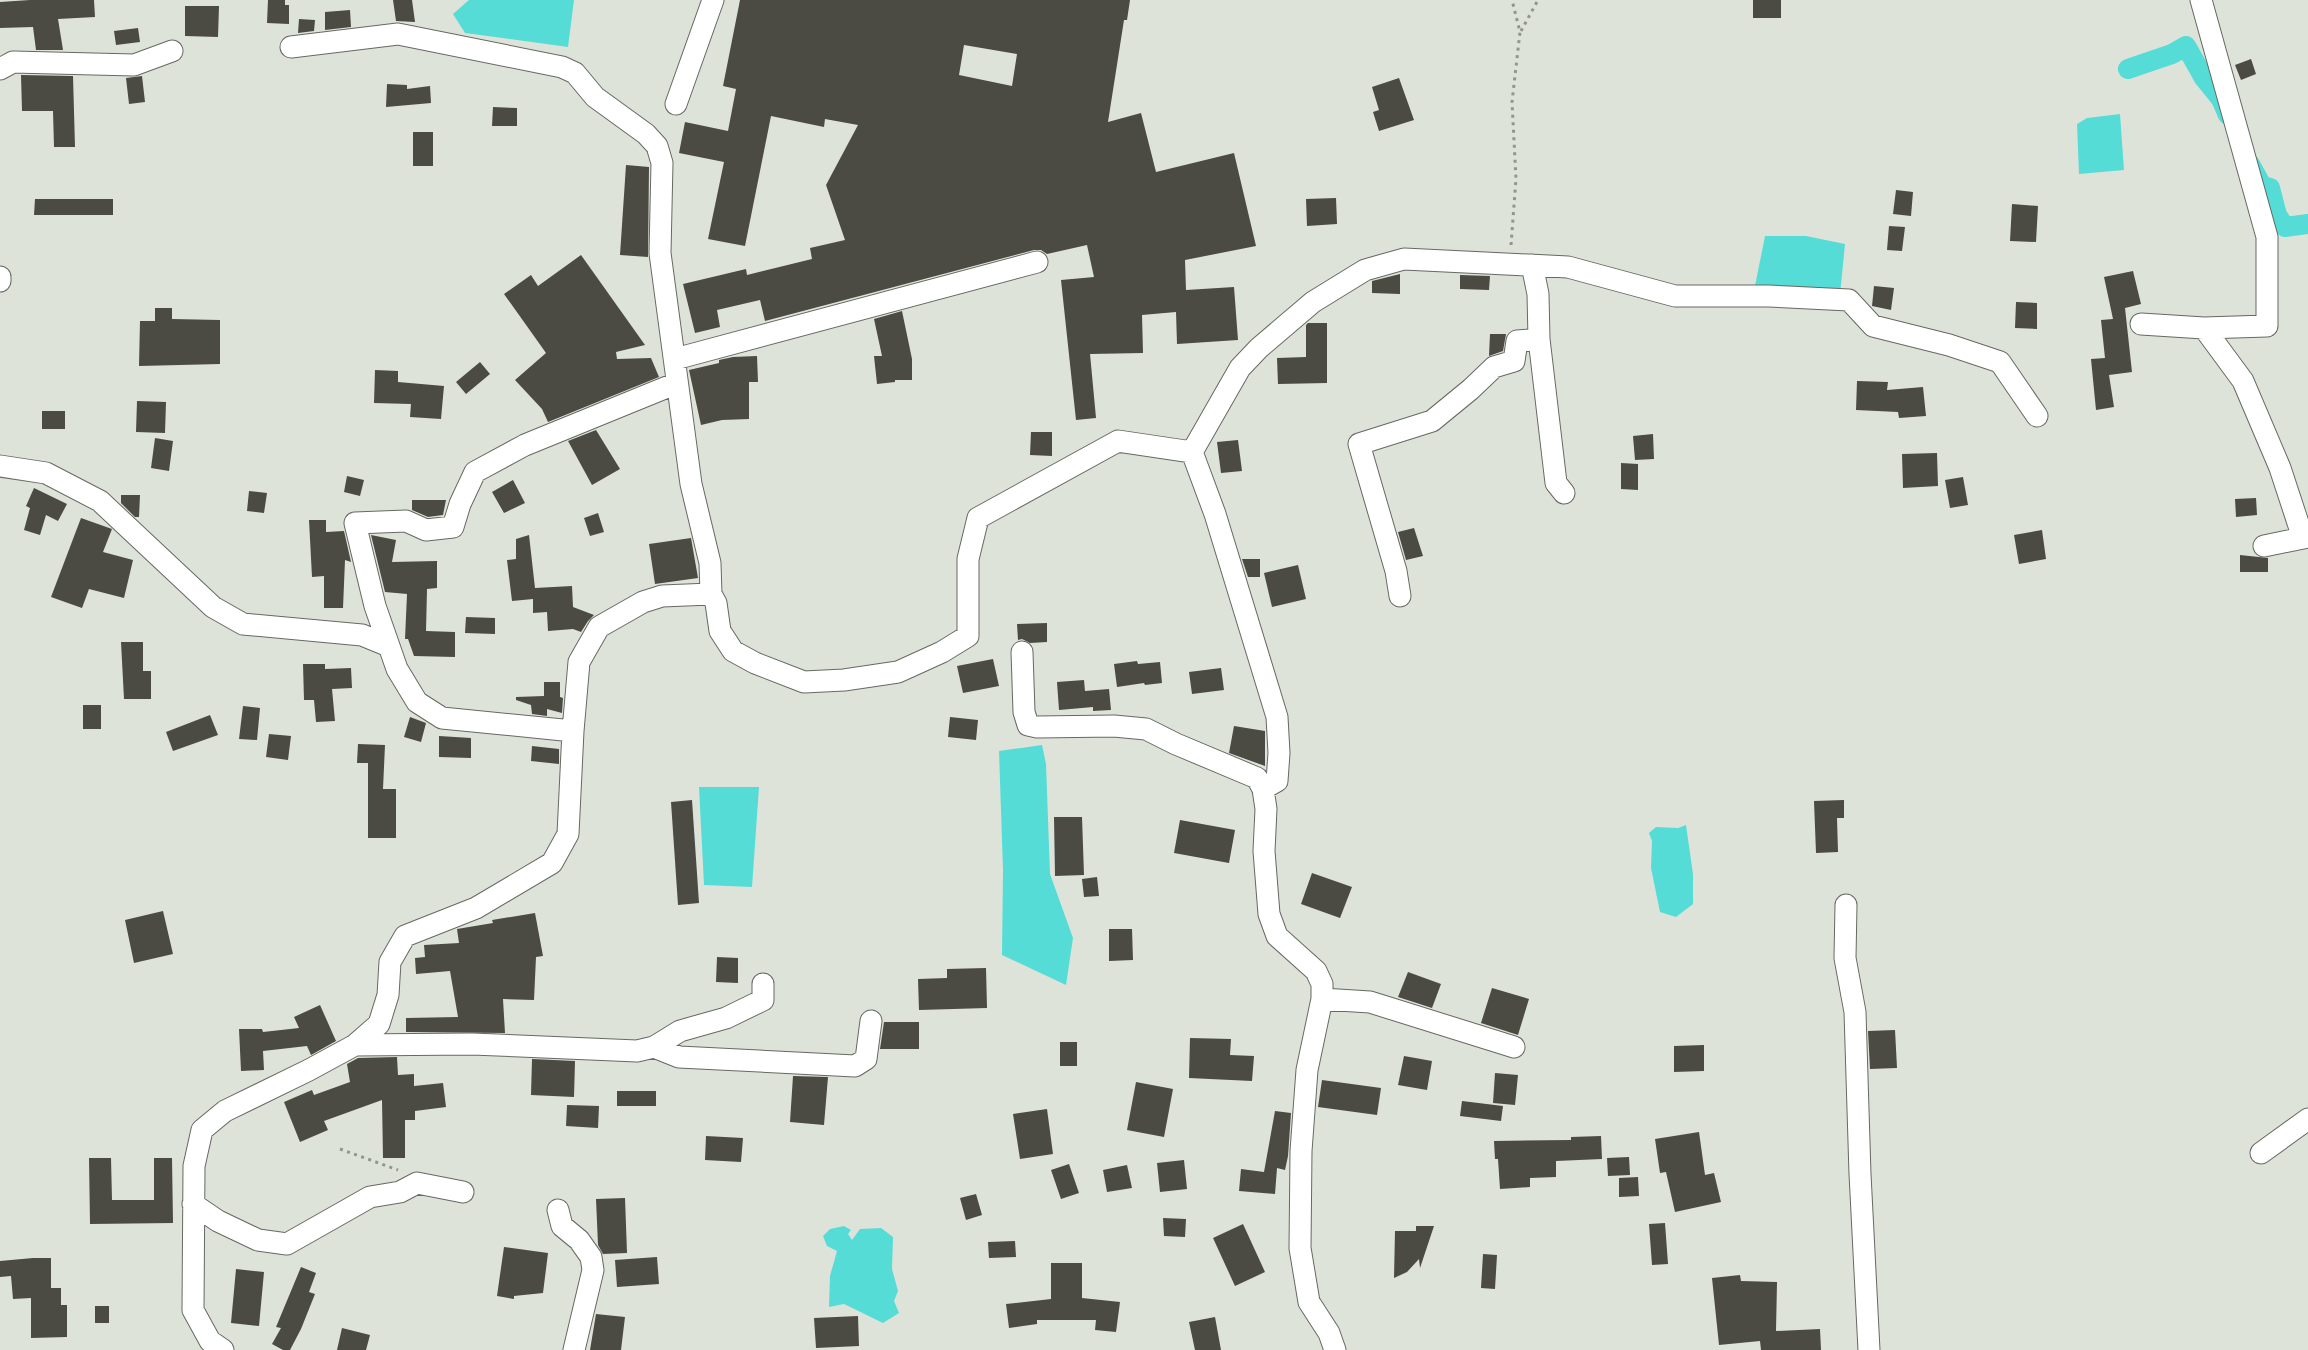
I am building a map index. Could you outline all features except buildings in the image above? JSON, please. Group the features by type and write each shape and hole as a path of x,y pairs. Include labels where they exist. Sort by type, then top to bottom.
{"street":[{"path":"676,105 713,0"},
{"path":"2140,324 2204,328 2267,326 2267,237 2201,0"},
{"path":"291,47 398,34 562,67 574,73 595,97 646,134 657,146 662,163 660,253 691,484 711,563 711,594 717,609 720,631 734,651 778,673 804,682 844,680 898,672 942,652 968,636 968,559 978,518 1118,441 1192,452"},
{"path":"0,69 13,62 134,65 172,51"},
{"path":"1192,452 1240,368 1258,348 1313,302 1365,270 1404,258 1568,267 1676,296 1769,296 1849,300 1873,326 1948,345 2000,362 2037,416"},
{"path":"675,359 1037,262"},
{"path":"1532,265 1538,294 1539,339 1556,483 1564,493"},
{"path":"2204,328 2243,381 2280,468 2305,537 2264,546"},
{"path":"1400,596 1396,571 1359,444 1432,421 1471,390 1494,367 1514,361 1517,341 1539,339"},
{"path":"573,731 442,718 417,702 397,669 375,606 355,523 406,521 426,530 453,527 460,504 475,472 525,445 677,383"},
{"path":"1192,452 1215,514 1277,717 1279,753 1277,781 1263,789"},
{"path":"0,466 46,473 100,501 213,607 243,624 362,635 389,646"},
{"path":"223,1350 210,1341 193,1310 194,1166 202,1130 225,1111 355,1045 379,1024 388,995 390,962 405,936 476,908 552,863 567,834 579,662 599,627 644,602 662,596 711,594"},
{"path":"1022,652 1024,712 1028,725 1037,727 1114,726 1146,729 1257,778 1263,789 1266,809 1264,851 1269,914 1277,936 1316,970 1322,984 1322,999 1307,1070 1301,1151 1300,1248 1309,1302 1329,1333 1335,1350"},
{"path":"1846,905 1845,958 1855,1012 1869,1350"},
{"path":"355,1045 472,1044 637,1051 654,1047 680,1031 726,1018 763,1000 763,984"},
{"path":"1322,999 1370,1002 1514,1047"},
{"path":"654,1047 678,1057 855,1066 866,1059 871,1021"},
{"path":"2261,1153 2308,1119"},
{"path":"193,1204 218,1221 258,1240 287,1244 370,1197 400,1192 417,1183 463,1192"},
{"path":"558,1210 562,1226 579,1240 591,1257 593,1270 574,1350"}],"path":[{"path":"1509,264 1516,179 1512,102 1520,32 1512,0"},
{"path":"1520,32 1538,0"},
{"path":"340,1149 393,1166 417,1183"}],"water":[{"path":"469,0 574,0 568,47 465,33 453,14"},
{"path":"2120,114 2124,170 2079,174 2077,124 2087,118"},
{"path":"1765,236 1806,236 1845,244 1840,295 1755,286"},
{"path":"1042,745 1046,764 1050,874 1073,938 1066,985 1002,955 1003,870 999,751"},
{"path":"699,787 759,787 752,887 704,885"},
{"path":"1686,825 1693,874 1693,904 1676,917 1660,912 1651,868 1652,841 1649,833 1656,827 1678,828"},
{"path":"844,1226 851,1230 848,1234 852,1240 860,1229 881,1228 893,1237 892,1269 898,1291 894,1301 899,1313 883,1323 844,1304 829,1307 830,1276 837,1251 827,1246 823,1236 830,1229"}],"waterway":[{"path":"2128,69 2172,54 2186,46 2204,78 2221,99 2228,115"},
{"path":"2250,164 2262,186 2270,188 2277,215 2285,227 2308,224"}]}
